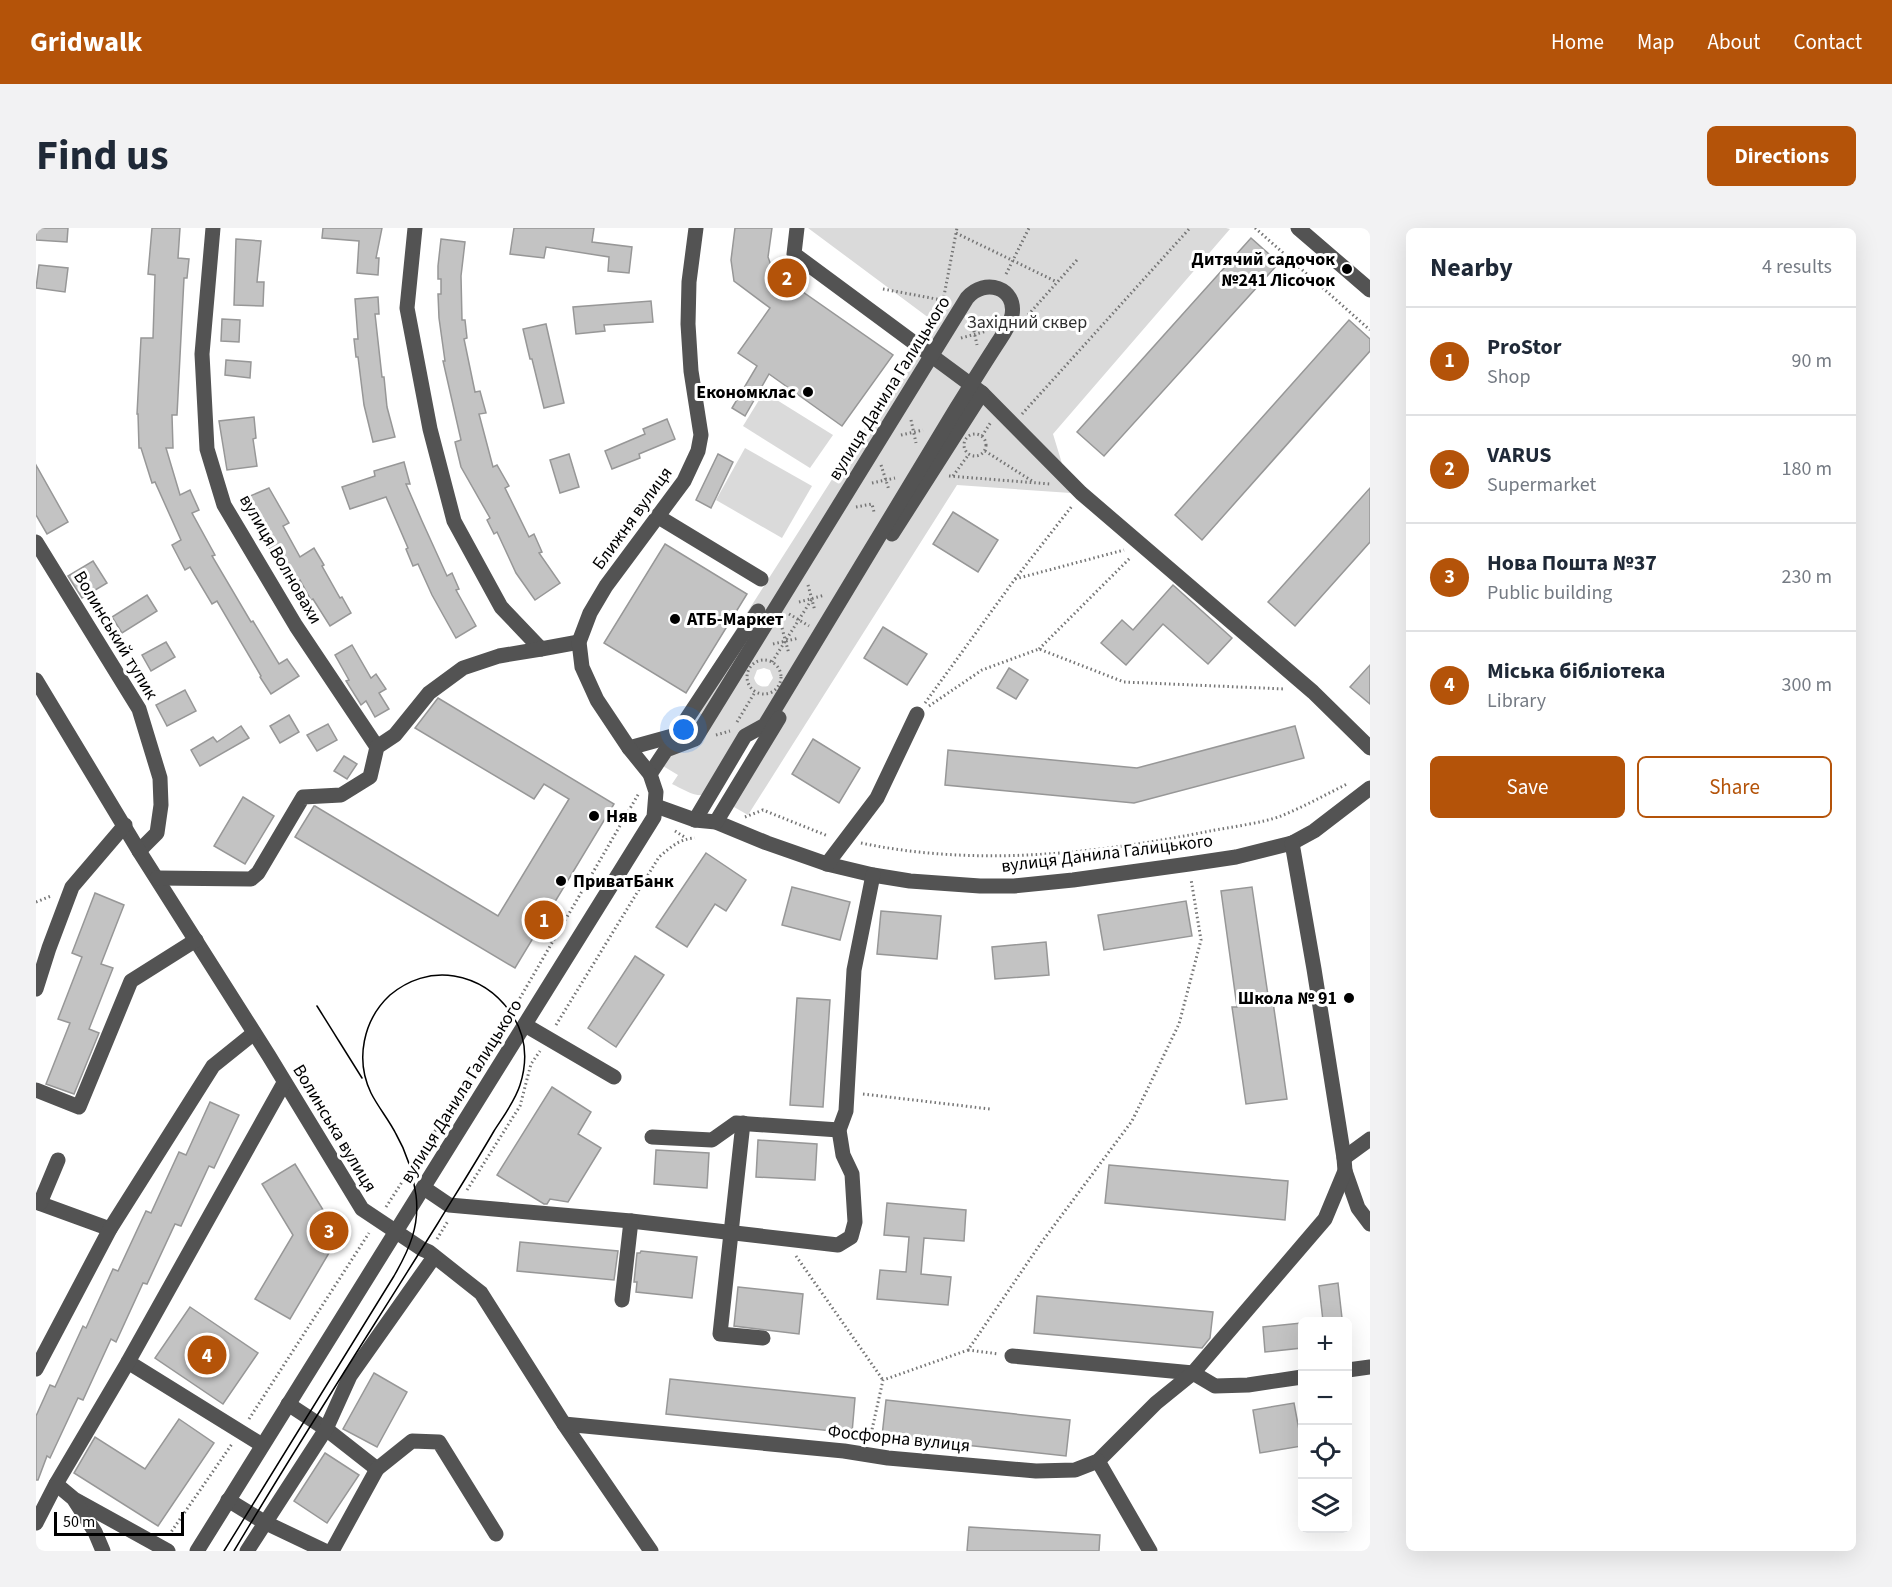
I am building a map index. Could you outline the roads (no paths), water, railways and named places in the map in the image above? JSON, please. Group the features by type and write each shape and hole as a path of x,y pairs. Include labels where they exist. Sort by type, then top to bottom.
{"street":[{"name":"вулиця Волновахи","path":"213,228 202,354 207,449 224,505 296,626 377,747"},
{"path":"415,228 407,308 430,429 454,521 501,607 541,649"},
{"name":"Ближня вулиця","path":"579,642 595,604 684,482 698,451 701,435 691,371 688,324 689,282 696,228"},
{"path":"797,228 794,254 935,350 977,388 1082,494 1313,692 1370,748"},
{"path":"1298,228 1370,290"},
{"name":"вулиця Данила Галицького","path":"650,774 666,750 695,739 965,302 972,292 987,286 999,289 1008,296 1013,310 1008,325 981,368 977,388"},
{"path":"720,824 923,471 946,426 977,388"},
{"path":"695,820 745,736 765,725 894,510 923,471 977,388"},
{"path":"657,516 761,579"},
{"name":"Волинський тупик","path":"36,542 139,709 160,778 161,805 157,833 139,851"},
{"path":"629,748 676,735 758,611"},
{"path":"157,878 251,879 258,873 303,797 341,795 370,777 377,747 395,735 429,693 463,668 499,656 579,642 582,667 597,700 629,748 650,774 656,792 656,806"},
{"name":"Волинська вулиця","path":"36,680 139,851 362,1209 431,1254 481,1293 647,1550"},
{"path":"827,864 877,798 917,714"},
{"name":"вулиця Данила Галицького","path":"197,1551 654,817 656,806 695,820 720,824 827,864 873,875 919,882 980,886 1072,880 1236,857 1292,843 1314,831 1368,790"},
{"path":"36,989 72,887 125,825"},
{"path":"1292,843 1345,1165 1358,1208 1370,1224"},
{"path":"424,1188 449,1204 631,1221 838,1245 851,1237 855,1222 852,1174 843,1155 839,1130 846,1111 854,970 873,875"},
{"path":"36,1090 79,1107 131,981 196,940"},
{"path":"525,1025 615,1077"},
{"path":"36,1369 110,1229 213,1066 254,1033"},
{"path":"36,1522 284,1083"},
{"path":"652,1137 712,1140 736,1123 839,1130"},
{"path":"743,1124 720,1334 763,1338"},
{"path":"1345,1165 1370,1139"},
{"path":"58,1160 38,1203 110,1229"},
{"name":"Фосфорна вулиця","path":"564,1424 844,1451 888,1458 1036,1471 1075,1470 1098,1461 1156,1403 1193,1373 1325,1219 1345,1165"},
{"path":"622,1300 631,1221"},
{"path":"247,1551 326,1428 350,1376 431,1254"},
{"path":"1012,1356 1193,1373 1215,1386 1248,1385 1298,1378"},
{"path":"128,1362 262,1445"},
{"path":"1352,1369 1370,1367"},
{"path":"288,1404 326,1428 377,1469"},
{"path":"332,1551 377,1469 412,1441 439,1442 496,1534"},
{"path":"1098,1461 1150,1551"},
{"path":"56,1484 74,1498 165,1549"},
{"path":"74,1498 95,1532 103,1551"},
{"path":"228,1500 264,1522 325,1551"}],"tram line":[{"path":"224,1551 394,1276 415,1227 416,1195 406,1156 400,1141 371,1093 363,1067 364,1041 373,1016 390,995 420,978 445,975 479,984 500,999 520,1030 525,1057 523,1076 518,1091 234,1551"},
{"path":"317,1006 362,1078"}],"place":[{"name":"Дитячий садочок №241 Лісочок","path":"1347,269"},
{"name":"VARUS","path":"787,278"},
{"name":"Економклас","path":"808,392"},
{"name":"АТБ-Маркет","path":"675,619"},
{"name":"Няв","path":"594,816"},
{"name":"ПриватБанк","path":"561,881"},
{"name":"ProStor","path":"544,920"},
{"name":"Школа № 91","path":"1349,998"},
{"name":"Нова Пошта №37","path":"329,1231"},
{"name":"Міська бібліотека","path":"207,1355"}],"park label":[{"name":"Західний сквер","path":"1027,322"}]}
